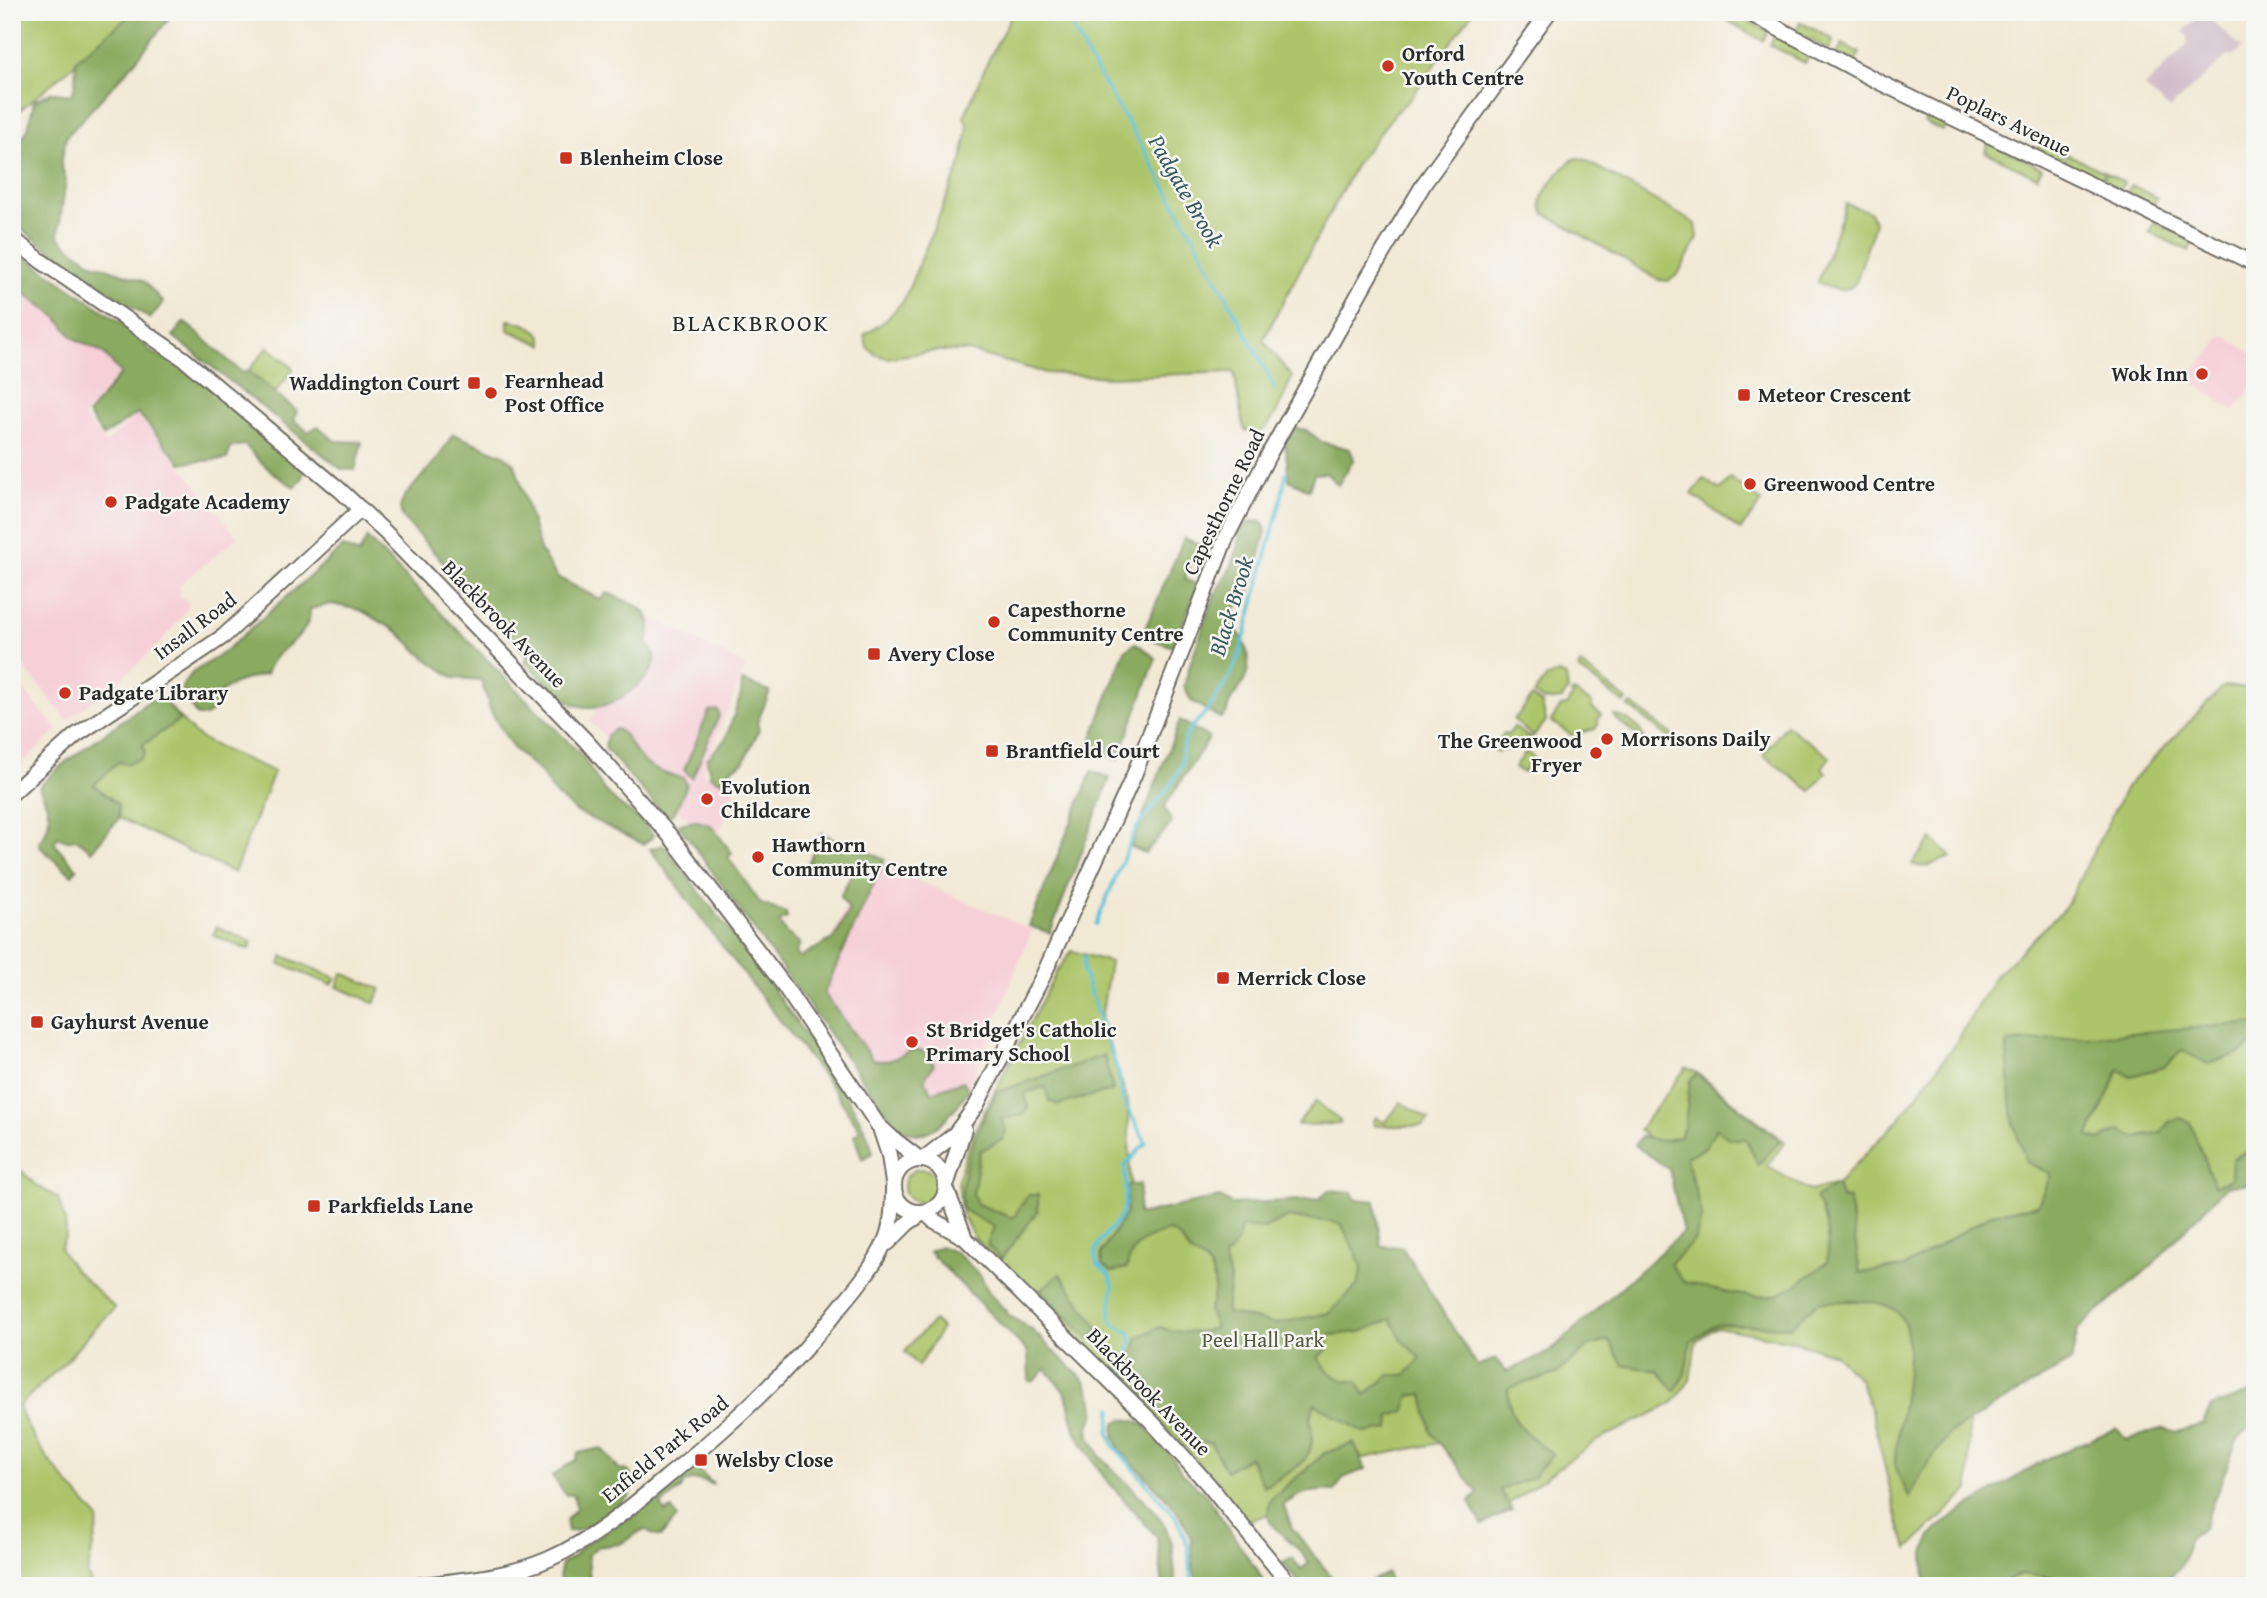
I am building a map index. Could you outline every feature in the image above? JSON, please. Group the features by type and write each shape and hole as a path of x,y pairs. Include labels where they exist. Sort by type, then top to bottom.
{"street":[{"name":"Capesthorne Road","path":"922,1160 944,1145 966,1121 992,1079 1083,892 1134,775 1205,587 1241,507 1419,192 1549,12"},
{"name":"Poplars Avenue","path":"1747,12 1881,83 2255,264"},
{"name":"Blackbrook Avenue","path":"12,238 41,261 184,359 361,509 544,696 671,837 783,984 878,1125 922,1160"},
{"name":"Insall Road","path":"12,793 75,736 224,636 361,509"},
{"name":"Capesthorne Road","path":"946,1187 966,1121"},
{"name":"Blackbrook Avenue","path":"878,1125 889,1155 893,1186"},
{"path":"922,1160 937,1166 945,1178 946,1187 939,1205 925,1212 909,1211 903,1207 893,1186 902,1166 922,1160"},
{"name":"Enfield Park Road","path":"882,1249 892,1220 893,1186"},
{"name":"Blackbrook Avenue","path":"946,1187 965,1238"},
{"name":"Blackbrook Avenue","path":"925,1212 933,1220 965,1238 1151,1421 1208,1484 1292,1586"},
{"name":"Enfield Park Road","path":"414,1586 507,1573 550,1559 587,1538 656,1486 753,1404 823,1329 882,1249 903,1228 925,1212"}],"shaded area":[{"path":"2202,12 2242,48 2236,54 2226,57 2169,109 2145,87 2188,43 2188,36 2183,32"},
{"name":"Padgate Academy","path":"12,255 90,310 119,373 83,416 106,443 137,415 238,537 180,584 180,597 189,602 186,611 161,642 120,680 67,720 12,652"},
{"path":"2223,335 2255,355 2255,382 2234,411 2186,378"},
{"path":"645,614 746,666 702,773 736,789 714,846 590,722"},
{"path":"12,677 58,730 12,772"},
{"name":"St Bridget's Catholic Primary School","path":"868,859 1032,930 968,1089 943,1118 917,1137 897,1133 806,995"}],"green space":[{"path":"12,12 137,12 19,111 12,105"},
{"path":"134,12 174,12 133,64 66,137 61,165 66,179 58,235 63,242 92,263 144,281 163,302 150,319 12,222 12,154 28,129 34,101 51,92 71,95 75,85 76,60"},
{"path":"1013,12 1473,12 1410,99 1395,113 1356,164 1263,340 1292,377 1274,416 1257,434 1245,430 1243,425 1234,372 1111,377 1046,373 968,351 935,351 887,358 875,354 867,347 864,335 885,321 904,300 962,161 968,126 964,117"},
{"path":"1735,12 1768,32 1763,41 1728,21"},
{"path":"1800,22 1834,40 1829,50 1795,32"},
{"path":"1775,35 1810,54 1805,63 1770,45"},
{"path":"1842,44 1860,53 1855,62 1837,54"},
{"path":"1931,113 1948,122 1943,131 1924,122"},
{"path":"2041,141 2064,153 2059,162 2037,150"},
{"path":"1989,142 2042,168 2037,177 1985,152"},
{"path":"2067,154 2105,172 2100,181 2063,163"},
{"path":"1577,158 1585,160 1696,224 1698,238 1678,274 1669,281 1659,280 1544,213 1541,207 1542,197 1561,170"},
{"path":"2106,173 2124,182 2120,191 2102,182"},
{"path":"2131,185 2157,198 2152,206 2126,194"},
{"path":"1846,204 1870,212 1875,223 1856,282 1848,288 1838,290 1818,282"},
{"path":"2154,222 2193,241 2189,251 2149,232"},
{"path":"12,248 132,330 152,353 175,360 259,427 304,470 302,479 295,487 287,483 245,445 231,447 227,459 181,463 138,413 103,436 88,414 121,373 102,352 73,338 57,317 19,290 12,289"},
{"path":"508,320 536,330 543,345 508,330"},
{"path":"184,322 243,373 248,371 297,411 294,420 308,432 318,426 335,441 362,442 355,470 341,469 173,336"},
{"path":"268,347 293,370 275,393 248,371"},
{"path":"1295,428 1306,430 1322,442 1350,449 1354,459 1338,485 1326,473 1314,474 1309,490 1289,480 1285,442"},
{"path":"453,434 502,454 515,464 540,550 557,577 601,600 607,593 626,601 642,609 647,615 650,631 647,642 655,656 654,663 645,678 622,697 592,707 576,705 563,698 526,663 527,655 402,517 400,507 404,497 438,458"},
{"path":"1730,478 1762,502 1740,530 1692,494 1704,479 1720,490"},
{"path":"1252,521 1262,523 1266,532 1249,593 1234,610 1230,621 1245,644 1248,670 1222,718 1191,701 1184,686 1215,594 1231,567 1239,545 1239,532 1244,525"},
{"path":"367,538 582,756 604,790 639,819 654,836 643,844 575,811 553,792 542,774 513,748 491,712 481,680 454,678 423,656 398,632 360,610 331,604 310,609 303,631 274,659 266,674 232,685 222,692 206,716 197,716 182,693 183,685 192,673 224,652 343,547 359,554"},
{"path":"1184,538 1200,545 1185,579 1195,584 1197,589 1173,647 1142,636"},
{"path":"1136,643 1156,658 1118,760 1089,746 1125,650"},
{"path":"1580,664 1627,700 1624,703 1578,669"},
{"path":"1559,673 1566,676 1568,690 1562,699 1544,701 1534,694 1547,677"},
{"path":"742,681 770,691 757,723 759,730 743,763 731,769 725,783 710,776 707,759 726,738 741,694"},
{"name":"Peel Hall Park","path":"2224,686 2255,689 2255,1031 2069,1055 2051,1174 2038,1205 1992,1214 1904,1267 1859,1273 1849,1200 1852,1283 1969,1291 1969,1490 1908,1549 1898,1522 1871,1410 1859,1379 1835,1354 1792,1341 1717,1327 1696,1341 1690,1380 1672,1404 1596,1441 1507,1505 1450,1441 1354,1460 1271,1513 1248,1521 1186,1449 1118,1378 974,1238 961,1212 958,1180 969,1141 1057,971 1072,951 1110,962 1101,1019 1128,1102 1132,1230 1367,1209 1389,1301 1476,1389 1539,1361 1686,1233 1676,1157 1639,1130 1686,1068 1696,1072 1785,1142 1767,1166 1810,1191 1837,1184 1898,1120 1956,1043 1995,976 2065,908 2126,787"},
{"path":"1574,692 1592,703 1592,708 1601,715 1595,729 1571,735 1551,721"},
{"path":"1532,697 1542,704 1546,721 1533,737 1514,720"},
{"path":"159,699 199,737 274,772 234,873 119,818 63,765 149,701"},
{"path":"159,699 168,704 179,720 143,745 145,753 141,759 126,764 118,762 94,785 118,804 119,818 92,851 76,839 66,841 58,837 54,843 77,869 72,875 41,848 39,842 47,828 49,815 39,787 63,764 149,701"},
{"path":"1632,704 1685,745 1682,748 1628,706"},
{"path":"718,710 719,716 692,778 684,770 709,711"},
{"path":"1614,715 1634,724 1641,731 1644,741 1616,719"},
{"path":"1180,720 1209,738 1164,807 1172,823 1145,853 1131,847"},
{"path":"1786,725 1830,757 1822,768 1826,772 1811,791 1763,755"},
{"path":"1514,727 1532,740 1526,746 1495,752 1492,750 1504,733 1508,735"},
{"path":"616,729 649,766 683,778 687,785 674,814 665,816 605,748 607,735"},
{"path":"1526,752 1534,758 1523,773 1515,767"},
{"path":"1092,771 1110,778 1050,933 1029,926"},
{"path":"697,821 711,825 732,853 728,857 761,904 786,913 787,918 779,922 786,933 800,943 796,954 800,957 835,938 849,909 840,897 854,870 837,864 808,864 821,833 885,859 824,993 873,1060 889,1060 910,1051 923,1051 934,1064 924,1080 932,1092 963,1081 969,1090 940,1124 922,1133 912,1133 901,1128 889,1116 678,824"},
{"path":"1932,839 1951,857 1926,866 1912,864"},
{"path":"663,845 806,1036 859,1118 873,1153 862,1159 854,1135 860,1130 834,1090 650,849"},
{"path":"217,927 252,942 249,950 213,935"},
{"path":"283,956 336,978 332,985 280,964"},
{"path":"342,973 381,989 375,1003 337,987"},
{"path":"2255,1023 2255,1041 2239,1054 2208,1064 2182,1050 2164,1067 2131,1076 2119,1070 2088,1137 2100,1140 2120,1130 2137,1138 2161,1132 2169,1122 2180,1118 2190,1122 2214,1186 2231,1179 2232,1159 2255,1148 2255,1184 2226,1186 2151,1266 2078,1329 2071,1361 1950,1433 1923,1471 1909,1497 1895,1463 1906,1380 1907,1335 1902,1318 1892,1308 1874,1302 1818,1302 1790,1327 1717,1324 1691,1341 1685,1374 1675,1391 1658,1371 1623,1365 1609,1341 1589,1346 1556,1374 1508,1388 1511,1411 1515,1419 1527,1434 1553,1454 1532,1478 1500,1490 1512,1510 1482,1525 1470,1502 1478,1493 1431,1432 1423,1394 1410,1396 1404,1412 1390,1416 1389,1429 1365,1433 1315,1404 1308,1455 1296,1468 1264,1487 1249,1457 1226,1471 1211,1443 1191,1441 1118,1374 1121,1360 1132,1355 1138,1337 1160,1327 1188,1332 1216,1327 1208,1310 1213,1299 1214,1286 1210,1268 1190,1252 1173,1233 1161,1233 1141,1242 1132,1253 1127,1268 1112,1272 1102,1265 1101,1253 1126,1213 1127,1186 1140,1184 1138,1215 1220,1197 1232,1204 1319,1199 1329,1190 1352,1192 1355,1199 1375,1201 1381,1246 1402,1247 1477,1366 1496,1359 1506,1372 1549,1352 1683,1232 1669,1169 1634,1145 1642,1136 1661,1141 1679,1137 1685,1126 1690,1080 1697,1074 1780,1141 1758,1165 1746,1139 1730,1139 1716,1129 1705,1148 1686,1157 1702,1215 1695,1240 1670,1264 1684,1282 1760,1297 1777,1295 1800,1282 1827,1262 1826,1228 1815,1198 1837,1184 1841,1198 1849,1199 1860,1273 1904,1267 1992,1214 2038,1205 2051,1174 2026,1162 2013,1122 2006,1043","holes":["1289,1217 1342,1225 1362,1266 1358,1285 1329,1313 1275,1324 1226,1313 1230,1279 1224,1257 1236,1244 1241,1227 1264,1229","1391,1319 1402,1341 1421,1358 1405,1375 1389,1375 1365,1395 1357,1381 1334,1376 1318,1358 1327,1350 1329,1335 1361,1332"]},
{"path":"2255,1041 2255,1148 2232,1159 2232,1179 2214,1187 2190,1123 2169,1122 2161,1132 2137,1138 2120,1130 2100,1140 2088,1137 2119,1070 2131,1076 2164,1067 2182,1050 2239,1054"},
{"path":"1104,1055 1113,1090 1058,1105 1049,1101 1045,1087 1025,1093 1028,1107 1024,1115 1001,1119 1006,1130 1003,1139 980,1151 973,1194 977,1204 1013,1218 1028,1195 1038,1195 1038,1211 1001,1259 987,1245 994,1227 962,1209 964,1178 971,1148 997,1092"},
{"path":"1316,1101 1340,1121 1340,1124 1297,1125"},
{"path":"1401,1102 1429,1120 1423,1126 1374,1126 1376,1117 1385,1123"},
{"path":"12,1166 58,1198 65,1220 66,1235 60,1249 74,1269 115,1308 69,1358 19,1406 43,1452 99,1519 87,1574 91,1582 82,1586 12,1586"},
{"path":"921,1169 933,1174 938,1186 933,1198 921,1203 909,1198 904,1186 909,1174"},
{"path":"940,1246 957,1253 981,1276 988,1291 1010,1316 1032,1330 1085,1381 1095,1413 1089,1426 1090,1437 1100,1456 1153,1509 1165,1526 1172,1543 1176,1586 1163,1586 1157,1537 1103,1476 1076,1433 1066,1394 1046,1369 1033,1382 1029,1381 1028,1352 929,1252"},
{"path":"1060,1274 1099,1329 1088,1339 1040,1290"},
{"path":"934,1321 942,1328 918,1366 905,1352"},
{"path":"2255,1391 2255,1420 2237,1440 2203,1529 2190,1537 2179,1569 2167,1579 2066,1579 2021,1574 2006,1580 2002,1586 1925,1586 1924,1553 1931,1536 1947,1520 2044,1460 2117,1428 2126,1440 2164,1428 2177,1432 2203,1424 2211,1407"},
{"path":"1124,1419 1137,1421 1147,1428 1171,1455 1182,1473 1206,1495 1266,1584 1277,1586 1197,1586 1191,1538 1184,1522 1169,1501 1119,1449 1114,1436 1115,1423"},
{"path":"1354,1443 1366,1469 1343,1478 1335,1491 1308,1493 1283,1504 1292,1528 1339,1586 1302,1586 1283,1563 1292,1558 1301,1569 1309,1563 1270,1521 1268,1515 1271,1499 1325,1453"},
{"path":"601,1448 620,1470 628,1471 631,1475 627,1483 630,1496 583,1529 568,1531 566,1520 576,1509 574,1495 566,1495 552,1476 575,1461 578,1453"},
{"path":"695,1467 714,1485 698,1480 690,1481 661,1505 665,1512 672,1509 677,1518 660,1537 648,1530 641,1531 620,1544 597,1547 588,1555 590,1581 602,1579 600,1586 562,1586 559,1577 562,1563 573,1557 582,1546 644,1508"},
{"path":"1387,1573 1390,1580 1383,1586 1360,1586"},
{"path":"2021,1574 2066,1579 2043,1586 2002,1586 2006,1580"}],"waterway":[{"name":"Padgate Brook","path":"1066,12 1091,63 1206,260 1274,389"},
{"name":"Black Brook","path":"1096,924 1136,828 1170,786 1182,765 1182,750 1188,731 1208,710 1229,678 1240,654 1286,473"},
{"name":"Black Brook","path":"1084,957 1083,971 1119,1075 1122,1098 1146,1143 1125,1165 1123,1210 1100,1241 1096,1255 1097,1264 1110,1276 1113,1285 1110,1318 1113,1323 1130,1333 1132,1339 1122,1374"},
{"name":"Black Brook","path":"1112,1408 1109,1433 1113,1445 1178,1520 1188,1547 1192,1586"}],"place":[{"name":"Orford Youth Centre","path":"1388,66"},
{"name":"Blenheim Close","path":"566,158"},
{"name":"Wok Inn","path":"2202,374"},
{"name":"Waddington Court","path":"474,383"},
{"name":"Fearnhead Post Office","path":"491,393"},
{"name":"Meteor Crescent","path":"1744,395"},
{"name":"Greenwood Centre","path":"1750,484"},
{"name":"Padgate Academy","path":"111,502"},
{"name":"Capesthorne Community Centre","path":"994,622"},
{"name":"Avery Close","path":"874,654"},
{"name":"Padgate Library","path":"65,693"},
{"name":"Morrisons Daily","path":"1607,739"},
{"name":"Brantfield Court","path":"992,751"},
{"name":"The Greenwood Fryer","path":"1596,753"},
{"name":"Evolution Childcare","path":"707,799"},
{"name":"Hawthorn Community Centre","path":"758,857"},
{"name":"Merrick Close","path":"1223,978"},
{"name":"Gayhurst Avenue","path":"37,1022"},
{"name":"St Bridget's Catholic Primary School","path":"912,1042"},
{"name":"Parkfields Lane","path":"314,1206"},
{"name":"Welsby Close","path":"701,1460"}],"district":[{"name":"BLACKBROOK","path":"751,323"}]}
